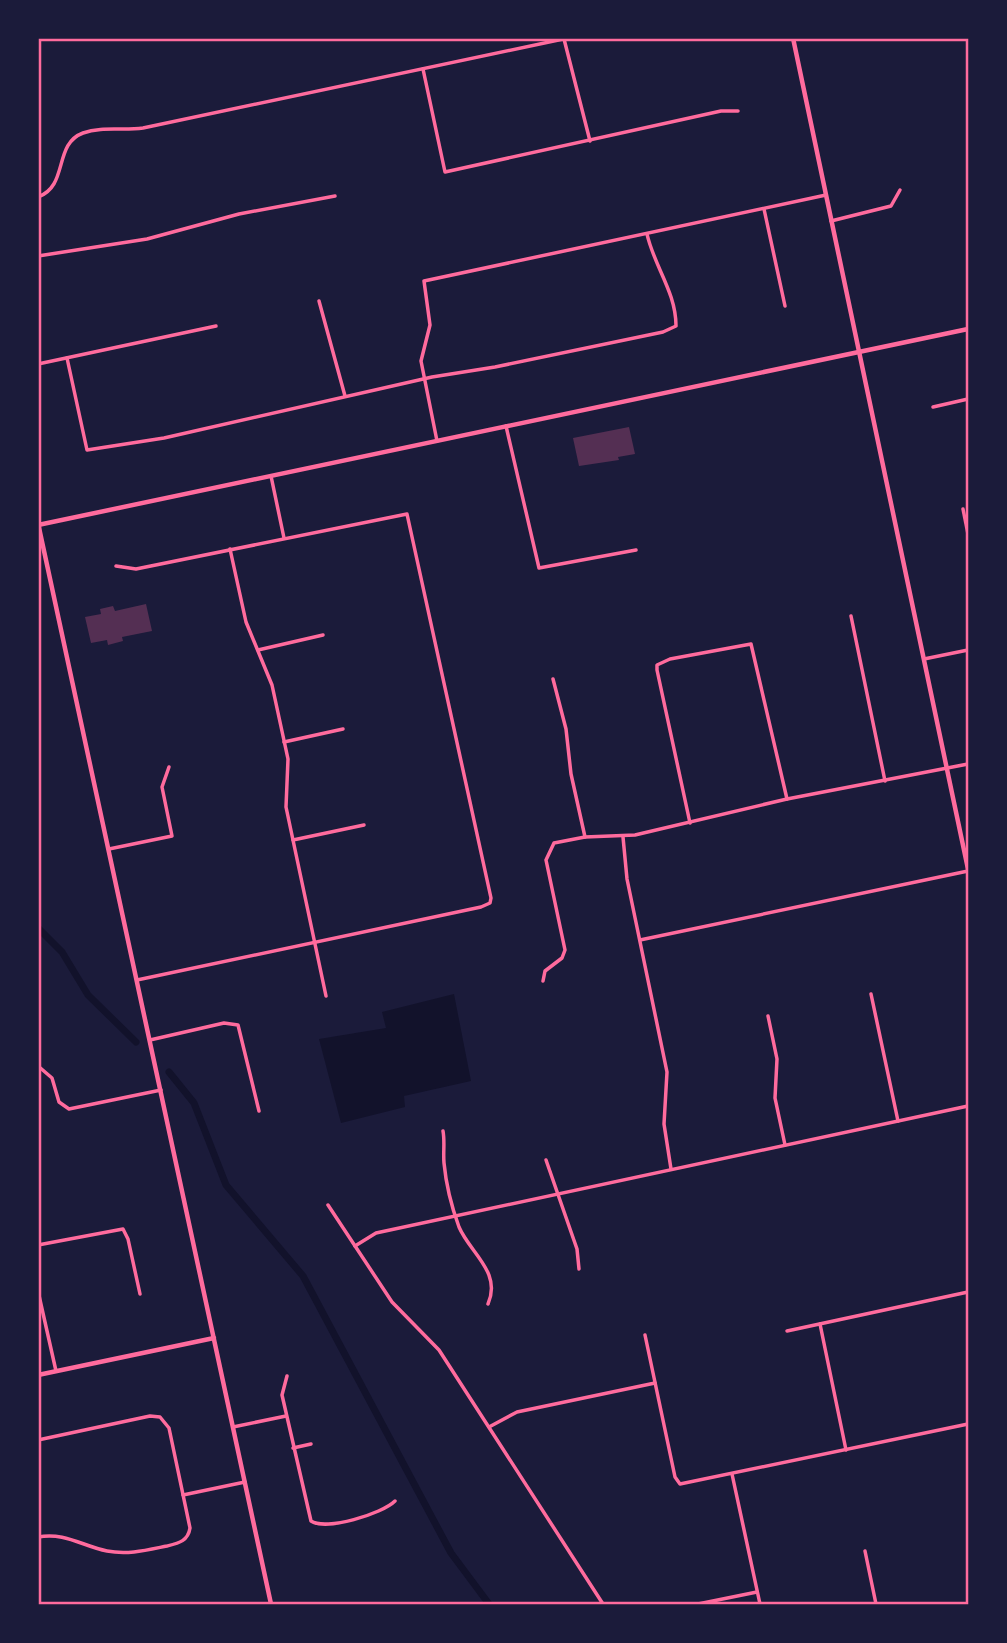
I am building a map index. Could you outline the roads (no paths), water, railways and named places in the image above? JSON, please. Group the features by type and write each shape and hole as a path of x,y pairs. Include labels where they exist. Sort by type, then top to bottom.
{"main road":[{"path":"793,38 968,870"},
{"path":"271,1605 39,524 968,329"},
{"path":"38,1376 214,1338"}],"street":[{"path":"38,197 54,187 66,149 82,133 143,128 566,39 590,141"},
{"path":"423,69 445,172 681,119 721,111 738,111"},
{"path":"831,221 891,206 900,190"},
{"path":"437,441 421,354 430,325 425,281 826,195"},
{"path":"38,256 147,239 239,214 335,196"},
{"path":"764,209 785,306"},
{"path":"67,358 87,450 164,438 424,379 495,368 676,326 671,295 652,254 647,234"},
{"path":"319,301 345,396"},
{"path":"38,364 216,326"},
{"path":"933,407 968,399"},
{"path":"506,426 539,568 636,550"},
{"path":"271,476 284,538"},
{"path":"963,509 968,534"},
{"path":"116,566 136,569 407,514 490,893 490,903 137,980"},
{"path":"230,549 246,622 269,674 284,742 289,770 286,807 326,996"},
{"path":"851,616 885,781"},
{"path":"258,650 323,635"},
{"path":"690,823 657,665 704,652 751,644 787,799"},
{"path":"924,659 968,650"},
{"path":"553,678 566,729 571,774 585,837"},
{"path":"284,742 343,729"},
{"path":"542,981 545,971 562,958 565,950 546,855 554,844 585,837 623,836 787,799 968,764"},
{"path":"109,849 172,836 162,787 169,767"},
{"path":"293,840 364,825"},
{"path":"623,836 627,879 667,1072 664,1124 671,1169"},
{"path":"640,940 968,870"},
{"path":"871,994 898,1121"},
{"path":"768,1016 777,1059 775,1098 785,1145"},
{"path":"150,1040 225,1023 238,1025 259,1111"},
{"path":"38,1066 50,1074 57,1100 69,1109 161,1090"},
{"path":"355,1246 376,1233 968,1107"},
{"path":"443,1131 445,1170 456,1216 460,1230 487,1271 492,1290 488,1304"},
{"path":"546,1160 577,1249 579,1269"},
{"path":"328,1205 402,1315 439,1350 603,1605"},
{"path":"38,1245 123,1229 128,1239 140,1294"},
{"path":"38,1291 56,1372"},
{"path":"787,1331 968,1292"},
{"path":"820,1324 846,1450"},
{"path":"645,1335 678,1483 968,1424"},
{"path":"287,1376 282,1392 286,1415 308,1515 313,1523 323,1525 378,1513 395,1501"},
{"path":"489,1427 517,1412 655,1383"},
{"path":"233,1427 286,1415"},
{"path":"38,1440 150,1416 160,1417 169,1428 190,1528 188,1535 179,1543 129,1553 105,1550 67,1537 38,1537"},
{"path":"293,1447 311,1444"},
{"path":"732,1474 760,1605"},
{"path":"183,1495 245,1482"},
{"path":"865,1551 876,1605"},
{"path":"698,1605 757,1592"}],"waterway":[{"path":"38,928 62,952 88,995 136,1042"},
{"path":"169,1072 194,1103 226,1185 303,1276 451,1553 489,1604"}]}
